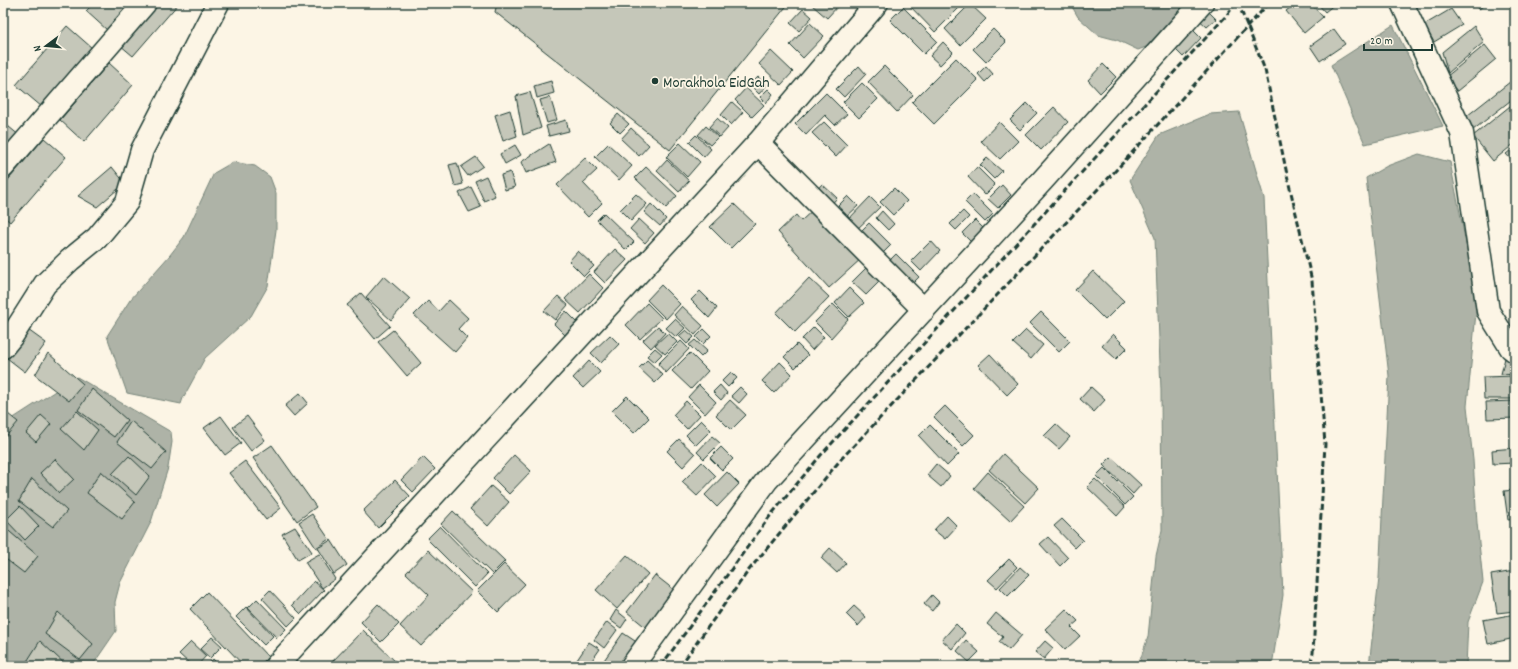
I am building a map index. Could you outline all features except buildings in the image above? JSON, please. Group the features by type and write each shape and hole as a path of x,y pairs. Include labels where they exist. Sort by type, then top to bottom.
{"street":[{"path":"3,167 145,3"},
{"path":"3,347 12,336 45,284 70,260 97,238 127,202 142,150 218,3"},
{"path":"276,666 758,143 876,3"},
{"path":"632,666 767,480 1042,182 1202,3"},
{"path":"1402,3 1462,133 1488,311 1511,348 1515,351"},
{"path":"758,143 924,310"}],"shaded area":[{"path":"1070,3 1184,3 1173,22 1151,45 1138,50 1117,40 1098,35 1078,17"},
{"path":"1393,25 1443,126 1365,144 1331,65"},
{"path":"1239,112 1264,198 1283,595 1272,666 1138,666 1148,637 1156,556 1162,530 1161,390 1155,238 1130,180 1159,135 1210,114"},
{"path":"1419,154 1450,162 1470,264 1478,292 1467,406 1483,582 1468,622 1466,666 1369,666 1379,578 1389,376 1366,178 1387,166"},
{"path":"233,162 255,166 270,177 276,193 276,230 268,286 251,316 205,358 181,404 127,393 107,336 130,300 184,237 214,173"},
{"path":"77,377 171,432 172,442 168,468 151,522 120,583 115,602 116,631 92,666 3,666 3,429 12,419"}],"railway":[{"path":"661,666 770,516 821,455 1226,16 1236,3"},
{"path":"1238,3 1265,70 1289,184 1312,281 1325,444 1313,653 1310,666"},
{"path":"680,666 749,570 842,458 1118,168 1269,3"}],"place":[{"name":"Morakhola EidGah","path":"655,81"}]}
